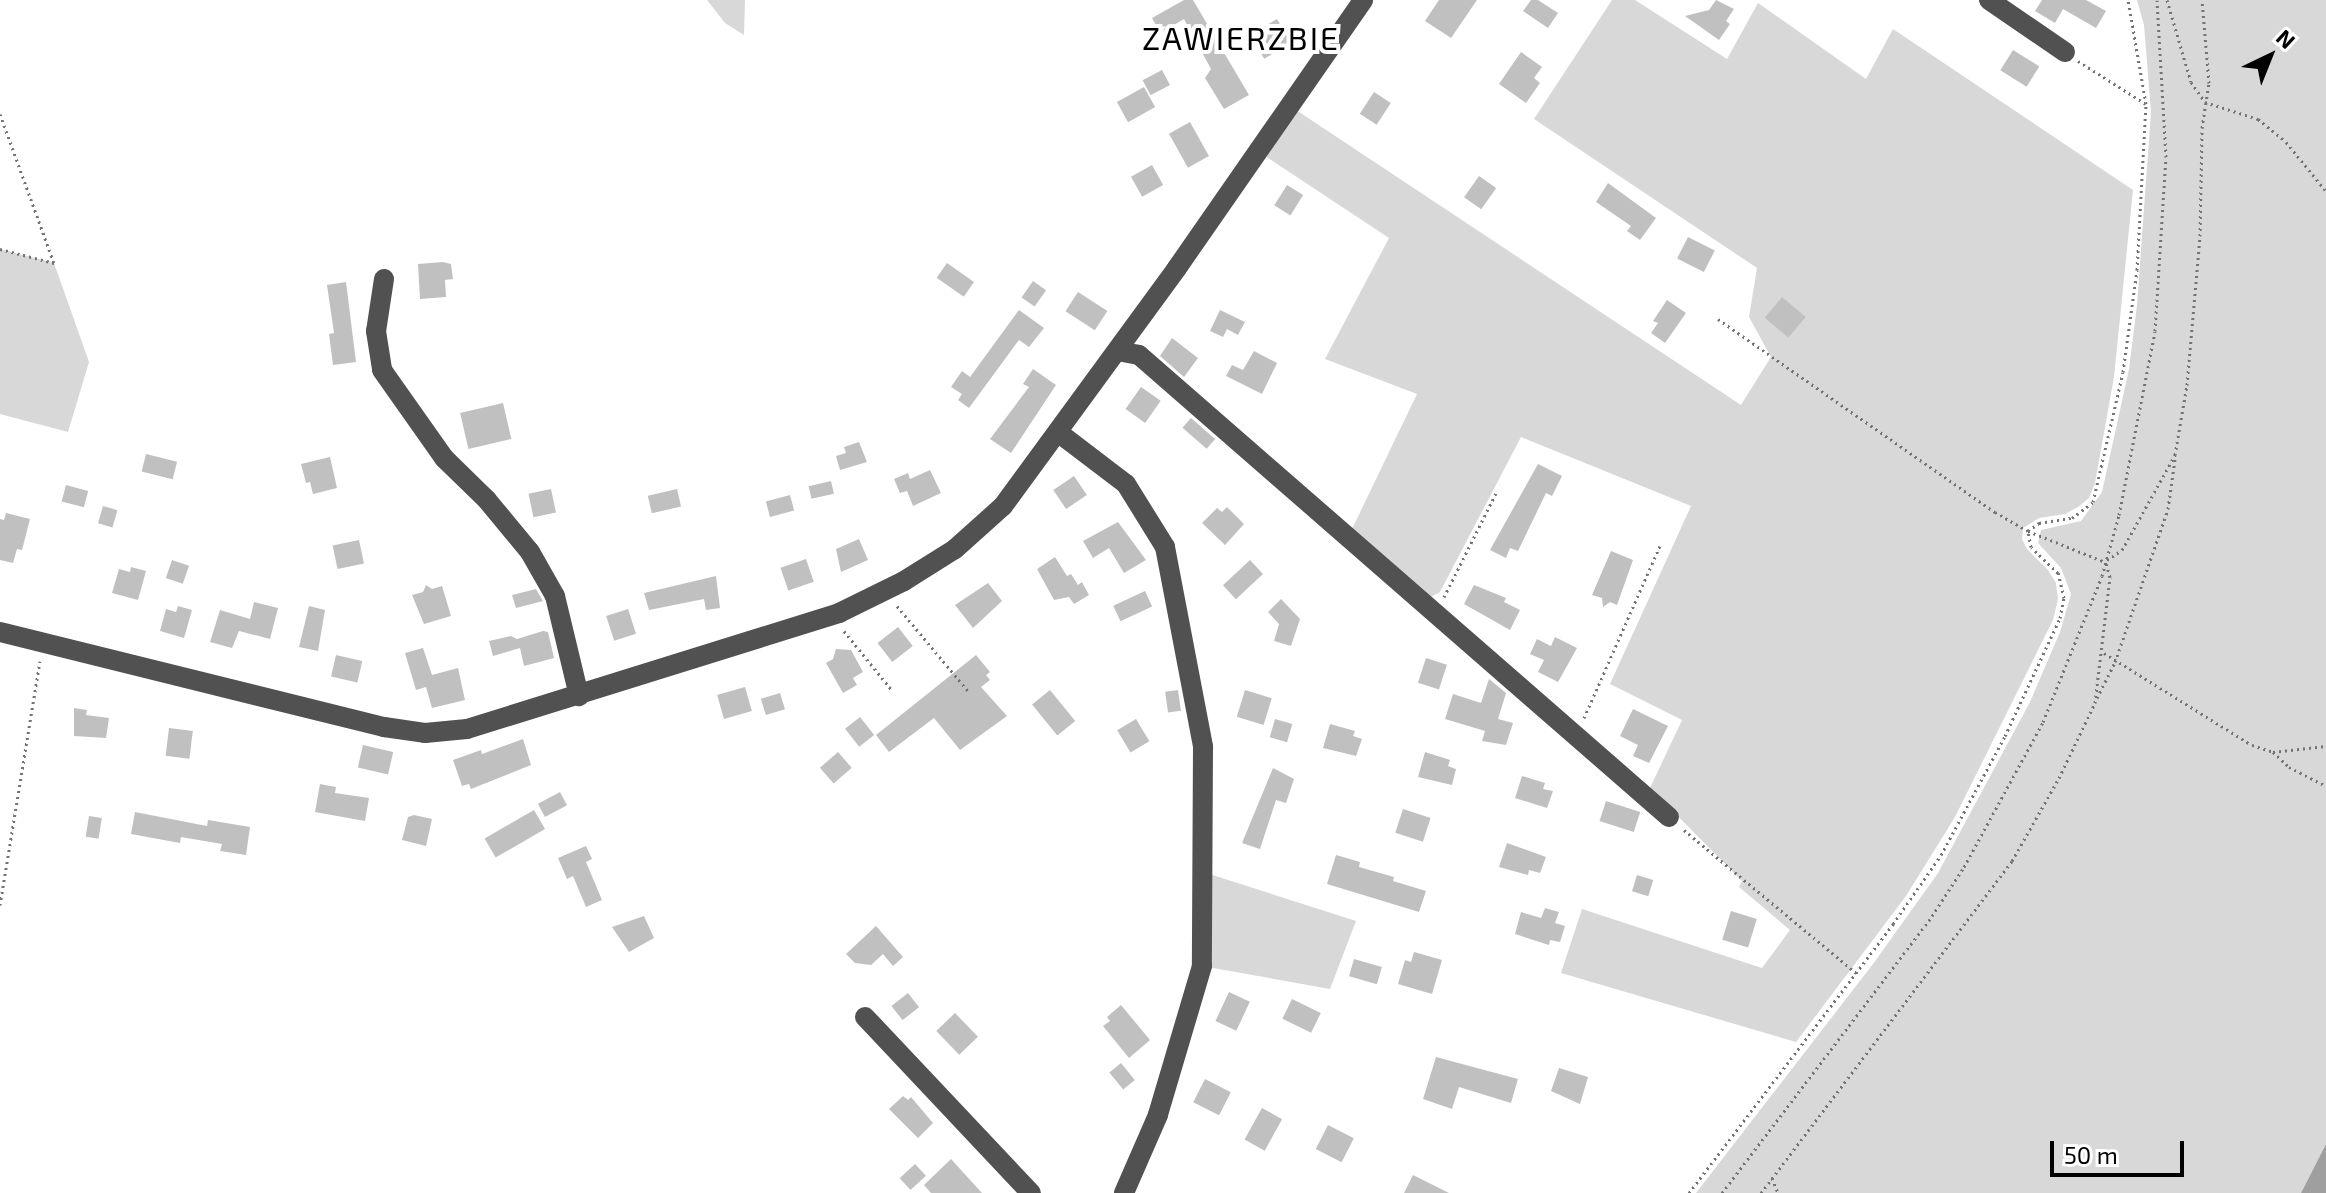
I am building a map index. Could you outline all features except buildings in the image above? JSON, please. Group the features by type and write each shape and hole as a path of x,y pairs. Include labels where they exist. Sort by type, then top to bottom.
{"street":[{"path":"0,632 384,727 425,733 467,729 579,696 832,615 884,591 972,536 1011,497 1363,0"},
{"path":"1989,0 2065,52"},
{"path":"384,279 376,331 382,370 444,458 487,500 530,552 555,596 579,696"},
{"path":"1117,351 1139,355 1669,817"},
{"path":"1059,433 1126,484 1165,547 1203,747 1202,966 1158,1115 1124,1193"},
{"path":"865,1017 1031,1193"}],"path":[{"path":"2028,531 2039,523 2080,514 2093,502 2123,372 2137,270 2146,104 2128,0"},
{"path":"1722,1193 1932,916 1964,867 2059,688 2105,562 2119,515 2147,380 2160,275 2166,117 2157,0"},
{"path":"2167,0 2191,82 2205,102 2258,119 2286,142 2326,191"},
{"path":"1761,1193 2012,861 2059,778 2115,662 2168,509 2187,385 2200,236 2205,102 2209,83 2202,0"},
{"path":"2065,52 2146,104"},
{"path":"0,114 54,263 0,249"},
{"path":"1718,319 2028,531 2105,562 2110,577 2104,653 2095,703"},
{"path":"2105,562 2122,550 2175,455"},
{"path":"1435,615 1496,493"},
{"path":"1689,1193 1856,973 1947,845 2005,736 2060,618 2064,598 2058,573 2031,547 2028,531"},
{"path":"1575,736 1660,546"},
{"path":"884,591 968,691"},
{"path":"832,615 891,689"},
{"path":"0,905 43,642"},
{"path":"2104,653 2252,745 2273,752 2289,767 2326,786"},
{"path":"2273,752 2326,746"},
{"path":"1669,817 1856,973"},
{"path":"1772,1178 1778,1193"}],"shaded area":[{"path":"707,0 745,0 744,35 725,23"},
{"path":"1612,0 1635,0 1727,59 1758,3 1866,79 1893,29 2133,190 2114,377 2095,483 2089,498 2078,507 2065,514 2039,518 2023,528 2022,539 2027,549 2056,583 2058,599 2053,620 1955,817 1906,896 1796,1042 1561,973 1582,909 1762,968 1790,930 1739,887 1742,881 1650,788 1682,720 1610,684 1691,506 1521,437 1440,592 1427,599 1352,529 1417,394 1325,359 1389,238 1259,152 1290,106 1741,405 1771,357 1749,317 1757,268 1534,119"},
{"path":"2137,0 2326,0 2326,1144 2301,1193 1696,1193 1873,964 1938,873 2030,702 2060,632 2071,594 2061,568 2038,543 2041,530 2081,521 2102,492 2129,369 2137,305 2151,112 2144,25"},
{"path":"0,249 54,263 89,362 68,432 0,414"},
{"path":"1203,872 1356,921 1330,989 1202,966"},
{"path":"2326,1144 2326,1193 2301,1193"}],"district":[{"name":"ZAWIERZBIE","path":"1241,37"}]}
